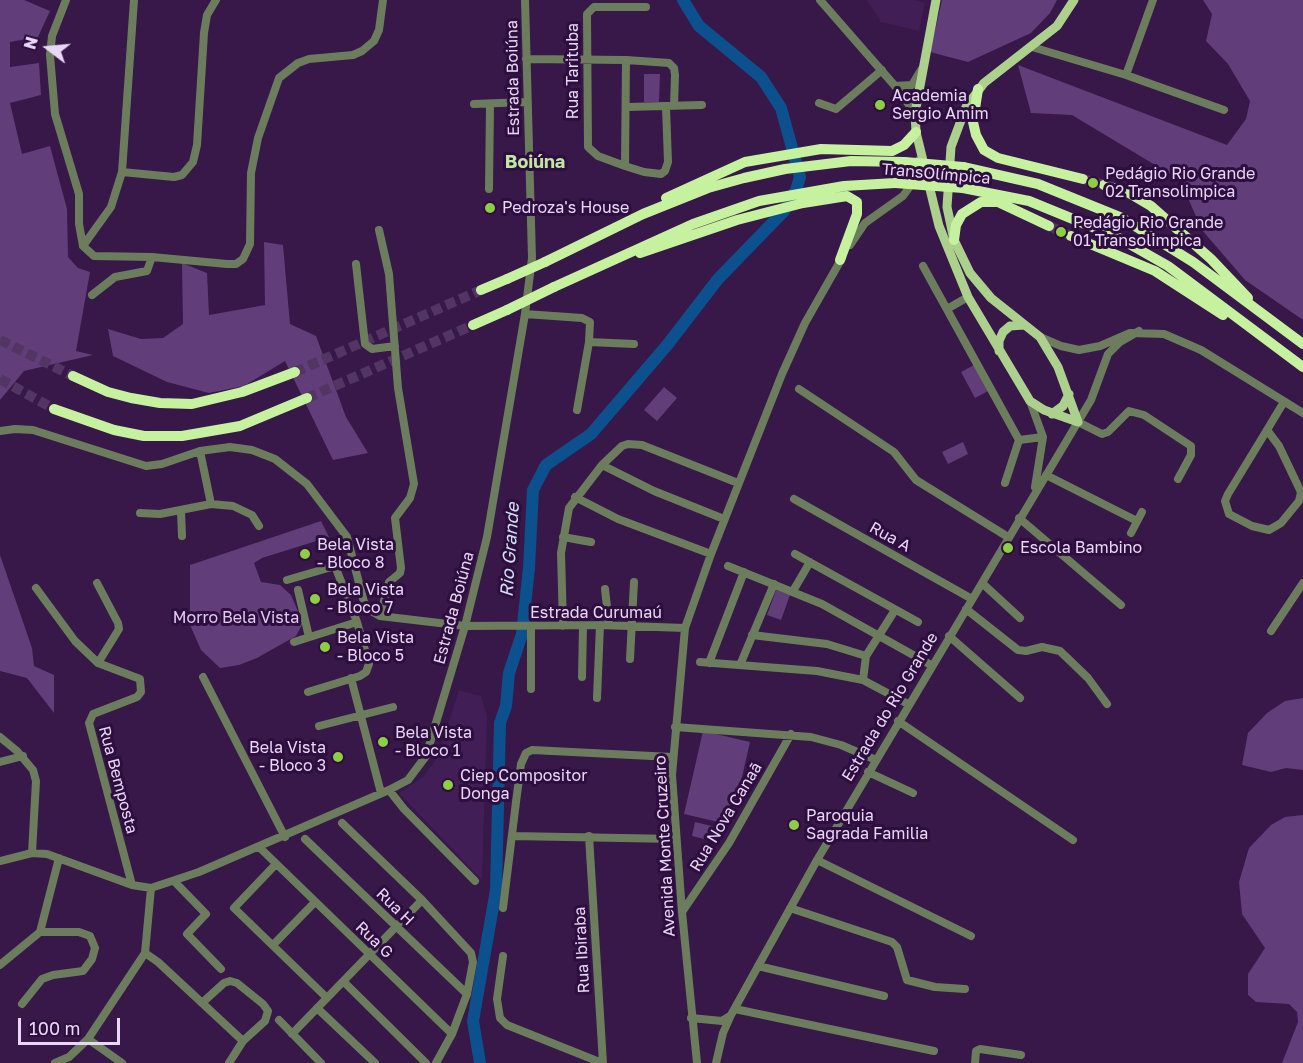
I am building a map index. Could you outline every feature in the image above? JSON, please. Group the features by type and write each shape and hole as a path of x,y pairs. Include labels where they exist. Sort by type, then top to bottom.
{"highway":[{"path":"978,89 973,122 976,135 984,150 998,158 1083,179"},
{"path":"572,248 586,236 745,162 785,153 821,149 892,151 904,145 916,132"},
{"name":"TransOlímpica","path":"481,290 545,262 626,221 691,194 785,169 851,161 905,162 963,167 1038,184 1122,218 1193,262 1303,344"},
{"name":"TransOlímpica","path":"473,325 631,252 728,211 808,191 895,183 963,188 1029,201 1117,237 1167,266 1303,367"},
{"path":"1104,185 1129,193 1151,206 1227,274 1258,311"},
{"path":"631,252 650,251 690,235 803,203 850,196 857,202 857,214 840,260"},
{"path":"954,240 959,219 967,208 981,202 998,202 1049,226"},
{"path":"1071,236 1155,271 1206,305 1222,314 1235,317"},
{"path":"73,376 108,392 131,398 160,403 192,404 242,392 295,372"},
{"path":"54,409 114,430 144,436 182,436 240,426 307,398"}],"main road":[{"name":"Estrada do Rio Grande","path":"936,0 915,114 921,156 939,226 968,297 1030,401 1052,414 1078,422"},
{"path":"1074,0 1057,26 1038,46 1004,66 978,89 960,120 951,147 947,207 954,240 961,258 979,285 1023,325 1040,337 1058,367 1070,394 1078,422"},
{"path":"1000,354 999,341 1003,332 1010,326 1023,325"},
{"path":"1052,414 1063,406 1070,394"}],"street":[{"path":"66,0 52,36 50,55 55,114 80,194 79,224 83,246 94,256 153,257 226,264 236,264 243,259 250,244 251,173 258,138 279,78 298,63 309,58 353,55 362,51 374,41 379,30 383,0"},
{"path":"83,246 111,207 122,172 134,0"},
{"path":"122,172 174,177 182,175 193,162 197,145 204,33 207,15 216,0"},
{"name":"Estrada Boiúna","path":"0,861 32,853 59,858 132,885 150,888 174,881 285,837 385,792 408,780 426,756 465,626 487,537 525,314 532,258 525,0"},
{"path":"820,0 882,70 915,114"},
{"path":"1126,75 1154,0"},
{"name":"Rua Tarituba","path":"646,7 604,6 590,10 586,20 588,147 598,156 645,172 661,174 667,167 670,106"},
{"path":"1038,46 1224,110"},
{"path":"526,59 669,63 674,68 675,75 670,106"},
{"path":"626,60 626,166"},
{"path":"895,86 912,85 923,66"},
{"path":"819,103 836,109 882,70"},
{"path":"474,104 526,102"},
{"path":"489,189 490,104"},
{"path":"627,106 702,105"},
{"name":"Estrada Curumaú","path":"380,616 465,626 600,625 685,628 724,519 795,344 840,260 865,223 892,205 909,189 914,181 921,156"},
{"path":"0,432 33,430 146,465 162,464 201,451 230,447 252,450 275,459 298,476 347,537 364,602 371,611 380,616 389,582 400,573 395,518 410,498 414,484 398,388 389,274 378,230"},
{"path":"92,295 115,277 147,271 153,257"},
{"path":"356,264 365,344 372,349 395,346"},
{"path":"923,266 1019,440 1005,483"},
{"path":"947,309 968,297"},
{"path":"525,314 587,320 591,325 577,410"},
{"path":"1139,332 1120,342 1108,354 1095,393 1078,422 1102,434 1108,432 1129,411 1144,415 1191,446 1191,455 1178,479"},
{"path":"1040,337 1061,346 1079,350 1100,346 1121,336 1139,332 1164,334 1176,338 1303,413"},
{"path":"590,342 634,344"},
{"path":"799,389 828,405 894,452 916,480 1008,537"},
{"name":"Estrada do Rio Grande","path":"1030,401 1043,437 1042,458 1032,498"},
{"path":"1267,430 1279,446 1301,492 1299,501 1281,524 1269,530 1229,514 1224,506 1228,494 1284,402"},
{"name":"Estrada do Rio Grande","path":"733,1012 868,772 1078,422"},
{"path":"1019,440 1043,437 1056,458"},
{"path":"563,626 563,537 566,518 575,497 602,465 622,446 634,444 738,483"},
{"path":"201,451 211,504"},
{"path":"602,465 654,491 724,519"},
{"path":"1046,475 1137,521"},
{"path":"575,497 618,519 711,554"},
{"name":"Rua A","path":"794,499 972,599"},
{"path":"140,513 160,514 211,504 244,509 259,526"},
{"path":"181,511 182,536"},
{"path":"1131,533 1142,512"},
{"path":"1019,518 1121,605"},
{"path":"563,537 591,542"},
{"path":"795,554 918,622"},
{"path":"793,591 810,562"},
{"path":"287,580 335,566 357,622 369,664 366,672 308,692"},
{"path":"728,566 793,591 879,634 931,665"},
{"path":"710,663 744,572"},
{"path":"630,659 634,582"},
{"path":"97,583 119,629 98,663"},
{"path":"982,583 1020,618"},
{"path":"1271,631 1303,583"},
{"path":"740,666 774,584"},
{"name":"Rua Bemposta","path":"36,588 75,641 98,663 108,669 137,676 142,685 136,697 93,714 89,723 132,885"},
{"path":"604,589 609,626"},
{"path":"298,590 309,637"},
{"path":"966,609 1018,650 1042,647 1060,651 1088,678 1107,704"},
{"path":"863,680 866,656 895,610"},
{"path":"294,642 357,622"},
{"path":"597,698 600,625"},
{"path":"582,677 583,626"},
{"path":"529,627 531,689"},
{"name":"Avenida Monte Cruzeiro","path":"685,628 672,757 676,839 696,1063"},
{"path":"752,635 827,644 866,656"},
{"path":"949,636 1020,698"},
{"path":"700,662 817,671 863,680 908,704"},
{"path":"202,677 285,837"},
{"path":"351,678 385,792 476,881"},
{"path":"320,726 393,707"},
{"path":"898,721 1073,840"},
{"path":"675,727 791,734 841,745 876,760"},
{"name":"Rua Nova Canaã","path":"682,912 729,843 791,734"},
{"path":"0,737 23,756 33,770 36,781 32,853"},
{"path":"503,908 521,764 526,753 532,750 672,757"},
{"path":"0,762 23,756"},
{"path":"868,772 913,793"},
{"path":"342,823 463,941 471,953 474,962 467,994 452,1034 436,1063"},
{"path":"512,836 676,839"},
{"name":"Rua Ibiraba","path":"589,836 602,1063"},
{"name":"Rua H","path":"305,839 467,994"},
{"name":"Rua G","path":"259,847 452,1034"},
{"path":"0,965 39,932 59,858"},
{"path":"817,860 971,936"},
{"path":"276,864 234,908 327,998"},
{"path":"174,881 206,914 187,934 221,969"},
{"path":"55,1063 79,1050 88,1039 145,953 150,888"},
{"path":"292,1034 422,900"},
{"path":"273,945 315,902"},
{"path":"790,908 892,942 897,947 907,980 935,987 965,989"},
{"path":"22,1004 42,979 53,975 83,971 92,959 94,948 90,936 79,932 39,932"},
{"path":"145,953 243,1041"},
{"path":"503,956 497,999 500,1018 507,1025 602,1063"},
{"path":"758,966 884,996"},
{"path":"202,1003 224,983 230,981 237,983 263,1004 268,1016 243,1041 229,1063"},
{"path":"344,981 426,1063"},
{"path":"317,1008 375,1063"},
{"path":"716,1063 724,1023 733,1012 934,1051"},
{"path":"691,1018 724,1023"},
{"path":"279,1020 318,1062"},
{"path":"88,1039 122,1063"},
{"path":"975,1063 976,1051 980,1049 1021,1055"}],"shaded area":[{"path":"867,0 915,0 925,3 919,31 881,22"},
{"name":"Ciep Compositor Donga","path":"459,690 481,696 487,716 482,880 399,793 423,777 438,757"}],"green space":[{"path":"0,0 24,0 50,11 38,37 10,42 10,67 39,63 41,95 10,103 22,154 50,146 67,209 68,257 78,268 90,272 76,351 93,355 24,371 0,400"},
{"path":"942,0 1057,0 1050,13 1031,33 968,62 930,52"},
{"path":"1203,0 1303,0 1303,320 1245,280 1202,230 1180,180 1072,115 1031,113 1018,65 1227,145 1246,119 1250,101 1228,64 1206,41 1212,14"},
{"path":"644,74 660,74 659,102 644,102"},
{"path":"264,242 283,245 290,324 316,336 346,417 368,453 333,460 285,361 244,386 209,393 167,382 113,356 108,329 141,339 163,338 183,324 182,263 207,273 209,315 265,305"},
{"path":"976,364 990,390 975,398 961,372"},
{"path":"664,387 677,398 657,421 644,410"},
{"path":"963,442 968,454 948,464 942,452"},
{"name":"Morro Bela Vista","path":"321,521 329,537 262,558 254,563 261,582 280,585 291,595 303,623 296,636 257,658 239,665 220,668 201,650 190,625 190,565"},
{"path":"0,555 32,648 34,666 54,675 54,713 27,678 0,671"},
{"path":"776,590 790,595 781,620 767,615"},
{"path":"1303,698 1303,770 1286,768 1271,772 1242,765 1248,733 1267,713 1285,701"},
{"path":"703,731 750,742 731,825 684,814"},
{"path":"1303,815 1303,1063 1282,1063 1298,1022 1297,1012 1289,1004 1256,1002 1248,995 1248,974 1265,948 1242,914 1239,882 1249,848 1271,825 1285,817"},
{"path":"695,822 720,828 716,842 692,836"}],"waterway":[{"name":"Rio Grande","path":"480,1063 473,1021 496,890 500,723 506,706 509,673 522,634 529,568 533,490 546,465 591,434 668,344 718,279 784,211 796,190 800,177 781,108 761,77 699,26 683,0"}],"tunnel":[{"path":"1083,179 1104,185"},
{"path":"1049,226 1071,236"},
{"path":"295,372 481,290"},
{"path":"307,398 473,325"},
{"path":"0,340 73,376"},
{"path":"0,379 54,409"}],"place":[{"name":"Academia Sergio Amim","path":"880,105"},
{"name":"Pedágio Rio Grande 02 Transolimpica","path":"1093,183"},
{"name":"Pedroza's House","path":"490,208"},
{"name":"Pedágio Rio Grande 01 Transolimpica","path":"1061,232"},
{"name":"Escola Bambino","path":"1008,548"},
{"name":"Bela Vista - Bloco 8","path":"305,554"},
{"name":"Bela Vista - Bloco 7","path":"315,599"},
{"name":"Bela Vista - Bloco 5","path":"325,647"},
{"name":"Bela Vista - Bloco 1","path":"383,742"},
{"name":"Bela Vista - Bloco 3","path":"338,757"},
{"name":"Ciep Compositor Donga","path":"448,785"},
{"name":"Paroquia Sagrada Familia","path":"794,825"}],"district":[{"name":"Boiúna","path":"535,162"}]}
